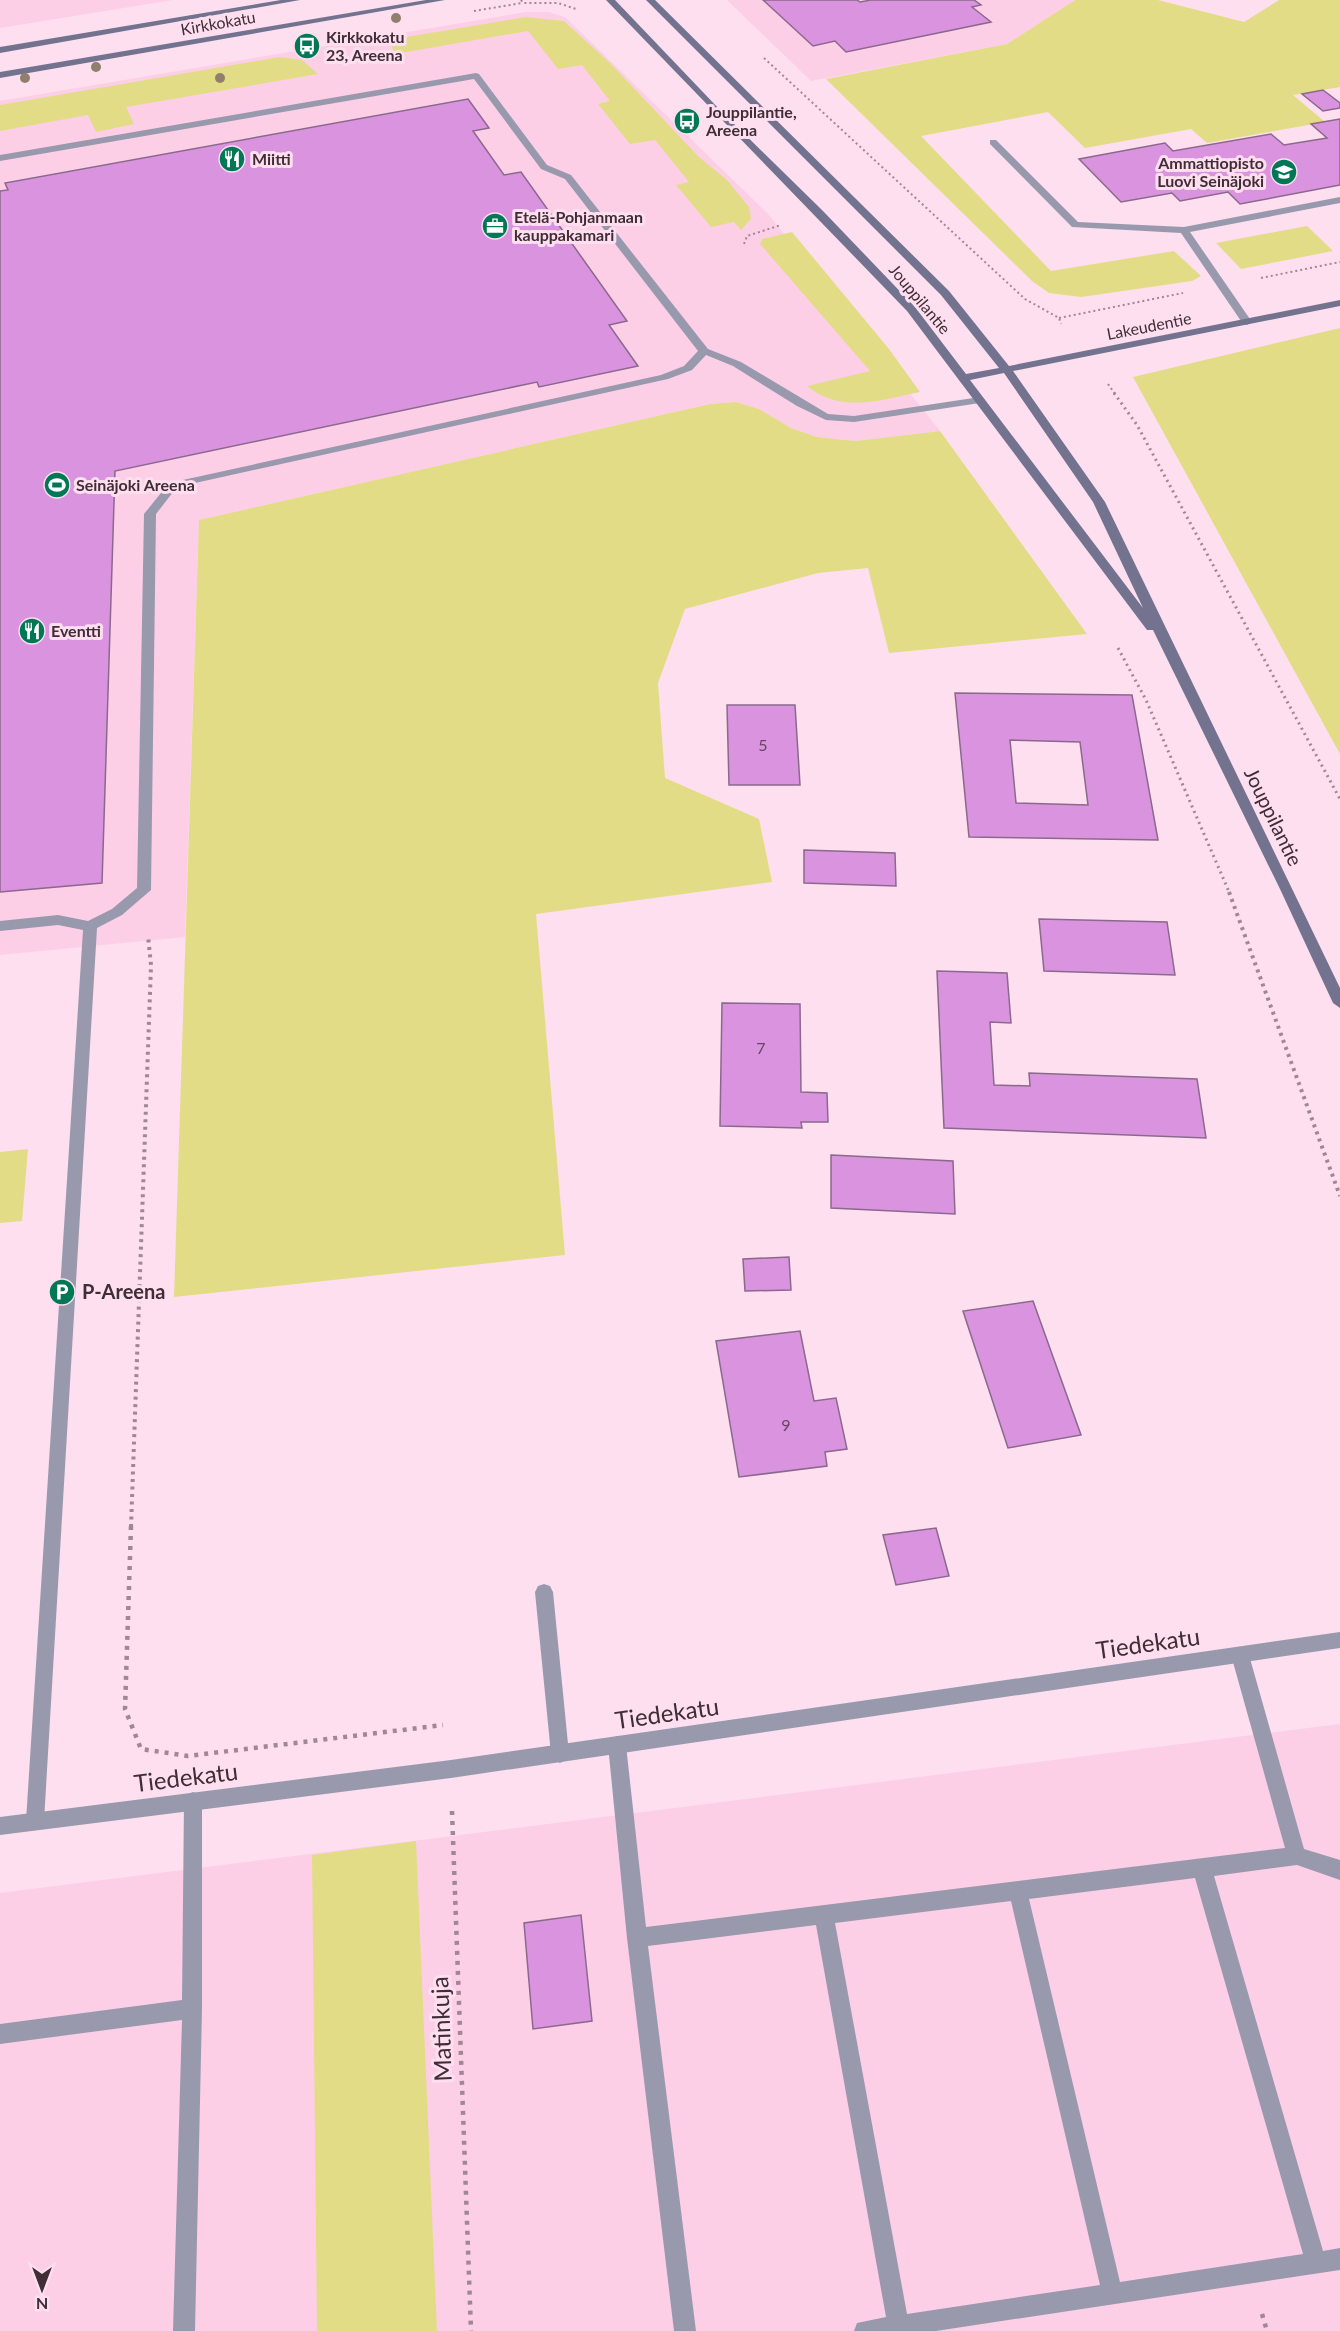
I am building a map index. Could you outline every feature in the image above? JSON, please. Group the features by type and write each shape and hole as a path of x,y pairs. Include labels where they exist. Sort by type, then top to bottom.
{"main road":[{"name":"Kirkkokatu","path":"0,50 296,0"},
{"name":"Kirkkokatu","path":"0,75 441,0"},
{"name":"Jouppilantie","path":"610,0 719,114 820,213 911,309 1169,651"},
{"name":"Jouppilantie","path":"651,0 945,293 1006,369 1099,502 1340,1003"},
{"name":"Lakeudentie","path":"963,378 1340,303"}],"street":[{"path":"0,158 476,76 544,167 568,177 704,351 737,364 826,417 854,419 980,400"},
{"path":"993,142 1075,225 1184,230 1340,200"},
{"path":"1184,230 1247,322"},
{"path":"0,926 58,921 90,926 117,912 144,890 150,514 173,485 664,377 688,368 704,351"},
{"path":"34,1821 90,926"},
{"path":"544,1592 560,1754"},
{"name":"Tiedekatu","path":"0,1826 560,1754 1340,1640"},
{"path":"1240,1655 1297,1856"},
{"path":"617,1745 685,2331"},
{"path":"184,2331 192,2009 193,1801"},
{"path":"638,1938 1297,1856 1340,1870"},
{"path":"1202,1868 1316,2262"},
{"path":"1018,1891 1112,2292"},
{"path":"824,1915 898,2326"},
{"path":"0,2034 192,2009"},
{"path":"865,2331 1340,2259"}],"path":[{"path":"521,0 523,3 546,1 569,3 578,10"},
{"path":"762,56 1025,299 1059,318 1066,334 1103,376 1137,425 1340,799"},
{"path":"744,244 747,236 785,224"},
{"path":"1113,638 1146,700 1228,889 1340,1196"},
{"name":"Matinkuja","path":"144,890 151,965 125,1709 141,1749 188,1756 448,1725 471,2331"},
{"path":"1262,2313 1267,2331"}],"shaded area":[{"path":"0,0 173,0 0,28"},
{"path":"727,0 1075,0 1007,44 811,81"},
{"path":"1075,0 1158,0 1244,22 1279,0 1340,0 1340,87 1293,95 1325,122 1207,143 1191,129 1085,148 1048,112 921,136 1051,271 1174,251 1201,276 1192,281 1081,297 1049,293 1032,281 826,79 1007,44"},
{"path":"526,12 548,12 565,17 768,214 940,431 855,441 817,437 791,428 759,409 736,402 710,404 199,520 185,937 0,955 0,101"},
{"path":"526,17 564,21 611,64 699,157 727,180 749,207 751,219 741,230 734,222 711,227 676,185 689,182 655,140 630,144 598,104 610,101 582,65 558,69 528,31 395,54 392,48 394,39"},
{"path":"280,57 302,60 318,74 126,107 134,124 96,132 88,115 0,131 0,105"},
{"path":"1307,226 1333,251 1241,269 1216,243"},
{"path":"792,232 889,349 920,392 876,401 847,402 820,395 807,386 870,371 760,244 762,239"},
{"path":"1340,328 1340,754 1133,377"},
{"path":"736,402 759,409 791,428 817,437 855,441 940,431 1087,634 889,653 868,568 818,573 685,609 658,683 665,778 759,819 772,882 536,914 565,1255 174,1297 199,520 710,404"},
{"path":"28,1149 22,1221 0,1223 0,1152"},
{"path":"1340,1724 1340,2331 0,2331 0,1893"},
{"path":"416,1841 437,2331 317,2331 312,1855"}],"building":[{"path":"763,0 857,0 860,2 871,0 974,0 981,5 972,7 991,22 846,52 835,41 813,46"},
{"path":"1323,90 1340,103 1340,108 1323,111 1302,94"},
{"name":"Seinäjoki Areena","path":"468,99 489,128 473,131 504,175 521,172 627,321 609,325 638,366 539,387 537,382 115,471 102,883 0,892 0,191 8,190 5,183"},
{"path":"1340,119 1340,185 1240,204 1228,192 1180,201 1172,193 1121,202 1079,159 1165,143 1173,151 1271,134 1284,145 1327,138 1311,124"},
{"path":"955,693 1132,695 1158,840 969,837","holes":["1010,740 1080,742 1088,805 1016,803"]},
{"path":"727,705 795,705 800,785 729,785"},
{"path":"804,850 895,853 896,886 804,883"},
{"path":"1039,919 1167,922 1175,975 1044,971"},
{"path":"937,971 1007,973 1011,1023 990,1022 994,1085 1030,1086 1029,1073 1197,1079 1206,1138 944,1128"},
{"path":"722,1003 800,1004 801,1092 827,1093 828,1122 801,1122 802,1128 720,1126"},
{"path":"831,1155 953,1161 955,1214 831,1208"},
{"path":"789,1257 791,1290 745,1291 743,1259"},
{"path":"1033,1301 1081,1435 1008,1448 963,1311"},
{"path":"800,1331 814,1401 836,1398 847,1449 825,1452 827,1466 739,1477 716,1341"},
{"path":"936,1528 949,1576 896,1585 883,1535"},
{"path":"581,1915 592,2021 533,2029 524,1923"}],"place":[{"name":"Kirkkokatu 23, Areena","path":"307,46"},
{"name":"Jouppilantie, Areena","path":"687,121"},
{"name":"Miitti","path":"232,159"},
{"name":"Ammattiopisto Luovi Seinäjoki","path":"1284,172"},
{"name":"Etelä-Pohjanmaan kauppakamari","path":"495,226"},
{"name":"Seinäjoki Areena","path":"57,485"},
{"name":"Eventti","path":"32,631"},
{"name":"P-Areena","path":"62,1292"}]}
